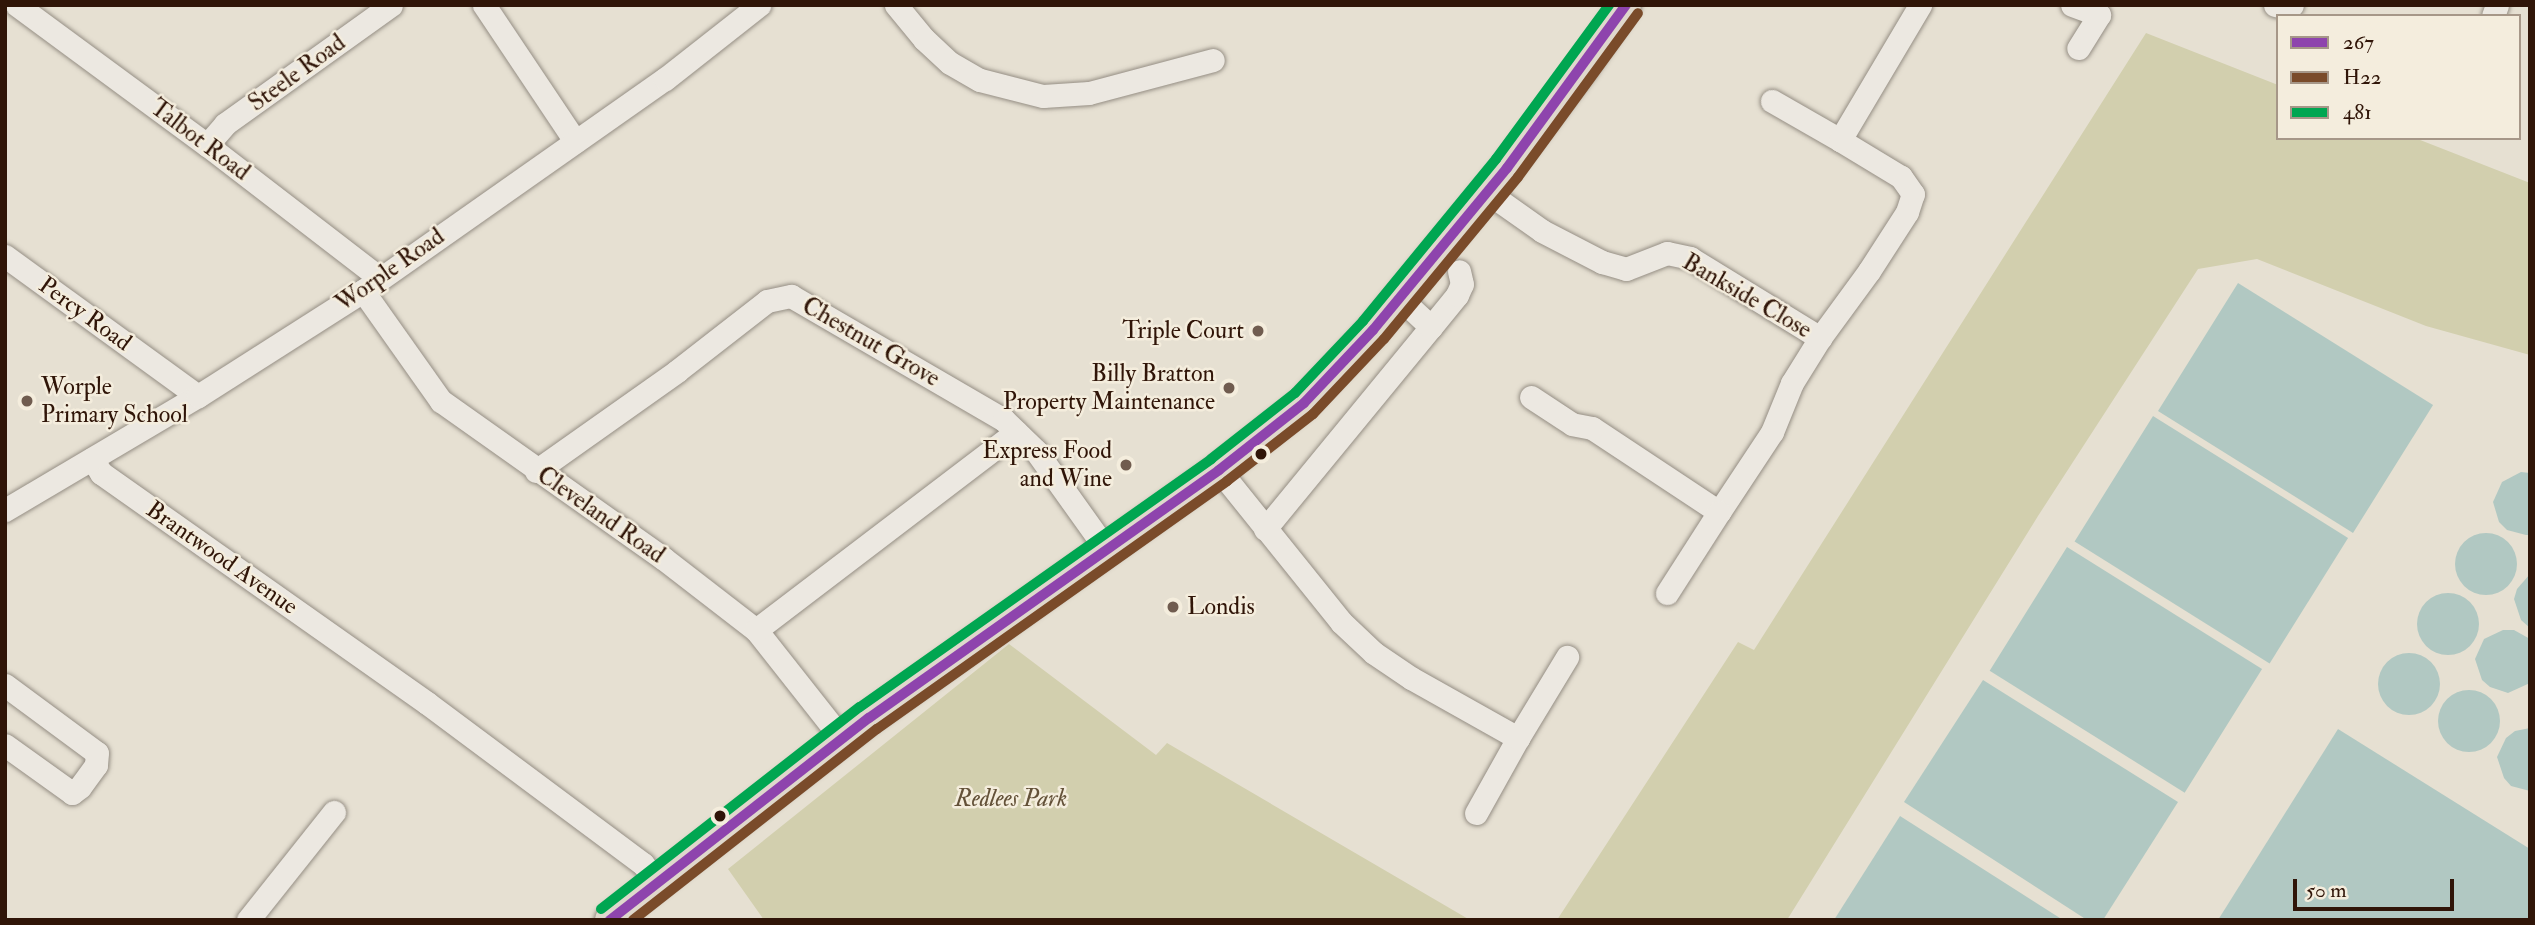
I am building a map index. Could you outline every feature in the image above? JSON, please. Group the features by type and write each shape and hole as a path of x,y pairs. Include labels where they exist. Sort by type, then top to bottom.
{"main road":[{"path":"610,920 842,739 1219,470 1304,403 1400,298 1487,192 1583,68 1626,5"}],"street":[{"name":"Steele Road","path":"207,145 225,124 391,5"},
{"path":"484,5 575,141"},
{"name":"Worple Road","path":"5,510 198,396 372,285 665,79 759,5"},
{"path":"896,5 924,39 950,63 980,80 1043,96 1089,93 1213,60"},
{"path":"1772,101 1839,140 1920,5"},
{"path":"2072,5 2102,10 2078,48"},
{"path":"2275,5 2289,8 2292,5"},
{"name":"Talbot Road","path":"24,7 207,145 372,285"},
{"name":"Bankside Close","path":"1667,593 1772,432 1792,383 1820,338 1869,271 1907,212 1913,194 1901,177 1839,140"},
{"name":"Bankside Close","path":"1487,192 1542,232 1602,262 1626,269 1667,253 1690,258 1820,338"},
{"name":"Percy Road","path":"5,256 198,396"},
{"path":"1265,529 1457,295 1462,284 1459,271"},
{"name":"Cleveland Road","path":"372,285 441,401 536,471 664,559 756,630 842,739"},
{"name":"Chestnut Grove","path":"536,471 677,371 766,301 791,296 1004,420 1036,451 1106,549"},
{"path":"1400,298 1431,327"},
{"path":"1531,397 1572,424 1592,428 1719,512"},
{"path":"756,630 1016,432"},
{"name":"Brantwood Avenue","path":"92,459 101,473 426,703 643,864 657,882"},
{"path":"1219,470 1340,622 1374,653 1411,678 1518,738"},
{"path":"1476,813 1567,657"},
{"path":"5,685 97,753 96,765 80,787 72,793 5,746"},
{"path":"248,920 334,812"}],"green space":[{"path":"2146,33 2276,84 2276,140 2420,140 2530,183 2530,355 2426,326 2257,259 2198,269 2038,516 1787,920 1557,920 1738,642 1754,650"},
{"name":"Redlees Park","path":"1009,644 1156,755 1167,743 1470,920 764,920 728,869"}],"water":[{"path":"2238,283 2433,405 2353,533 2158,411"},
{"path":"2153,416 2348,538 2270,663 2075,542"},
{"path":"2521,472 2530,473 2530,535 2507,530 2499,522 2493,502 2502,482"},
{"path":"2480,533 2492,533 2508,542 2515,552 2515,576 2508,586 2492,595 2480,595 2469,590 2460,581 2455,570 2455,558 2460,547 2469,538"},
{"path":"2067,547 2262,669 2185,793 1990,671"},
{"path":"2530,574 2530,628 2521,620 2514,599 2517,589"},
{"path":"2442,593 2454,593 2470,602 2477,612 2477,636 2470,646 2454,655 2442,655 2431,650 2422,641 2417,630 2417,618 2422,607 2431,598"},
{"path":"2503,630 2514,630 2530,639 2530,683 2508,693 2490,687 2482,680 2475,659 2484,639"},
{"path":"2403,653 2415,653 2431,662 2438,672 2438,696 2431,706 2415,715 2403,715 2392,710 2383,701 2378,690 2378,678 2383,667 2392,658"},
{"path":"1983,680 2178,802 2103,920 2087,920 1904,802"},
{"path":"2463,690 2475,690 2491,699 2498,709 2498,733 2491,743 2475,752 2463,752 2452,747 2443,738 2438,727 2438,715 2443,704 2452,695"},
{"path":"2530,728 2530,791 2511,786 2504,778 2497,757 2506,738 2515,731"},
{"path":"2338,729 2530,849 2530,920 2218,920"},
{"path":"1900,816 2063,920 1834,920"}],"transit line":[{"name":"481","path":"601,909 860,707 1211,459 1295,393 1363,321 1496,159 1609,5"},
{"name":"267","path":"610,920 869,718 1219,470 1304,403 1373,330 1507,168 1626,5"},
{"name":"H22","path":"633,920 877,729 1227,481 1313,414 1384,339 1518,177 1638,13"}],"place":[{"name":"Triple Court","path":"1258,331"},
{"name":"Billy Bratton Property Maintenance","path":"1229,388"},
{"name":"Worple Primary School","path":"27,401"},
{"name":"Express Food and Wine","path":"1126,465"},
{"name":"Londis","path":"1173,607"}]}
